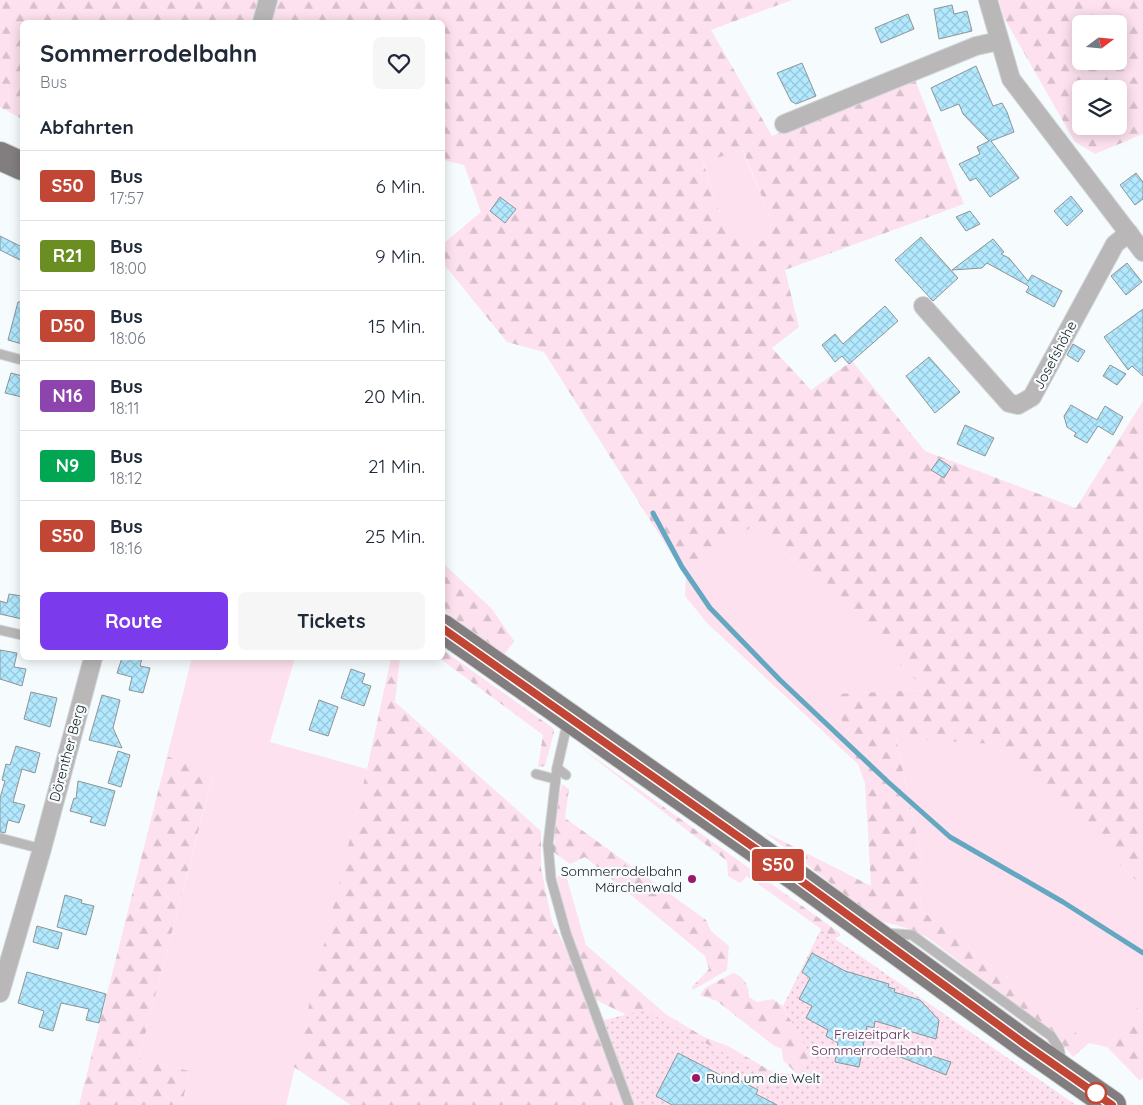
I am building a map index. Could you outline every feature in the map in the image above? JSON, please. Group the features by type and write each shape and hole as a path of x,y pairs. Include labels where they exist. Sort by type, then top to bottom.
{"main road":[{"path":"0,156 20,165"},
{"path":"445,630 1112,1105"}],"street":[{"path":"263,20 268,0"},
{"path":"988,0 1011,78 1143,252"},
{"path":"784,124 976,46 999,41"},
{"name":"Josefshöhe","path":"923,306 1008,403 1018,405 1025,403 1032,397 1115,244 1129,233"},
{"name":"Dörenther Berg","path":"0,993 42,848 91,660"}],"lane":[{"path":"0,354 20,359"},
{"path":"0,630 20,635"},
{"path":"569,718 555,780 548,845 551,879 566,933 629,1105"},
{"path":"557,768 566,775"},
{"path":"536,774 555,780"},
{"path":"0,838 42,848"},
{"path":"548,845 554,855"}],"green space":[{"path":"0,0 792,0 711,30 772,136 914,77 964,204 785,270 799,327 772,348 811,390 852,361 925,451 1076,508 1143,401 1143,887 994,744 896,738 923,864 920,909 1089,1043 1073,1057 1051,1031 927,937 903,927 869,918 833,885 763,831 871,886 865,783 832,694 926,690 755,524 686,577 544,352 507,342 445,265 445,242 481,212 464,165 445,160 445,20 20,20 20,118 0,107","holes":["743,150 770,217 771,238 750,245 719,211 703,162"]},
{"path":"999,0 1143,0 1143,134 1095,154 1075,142 1003,16"},
{"path":"742,149 770,217 771,238 750,245 719,211 703,161"},
{"path":"755,524 926,690 833,694 859,765 707,623 685,596 686,577"},
{"path":"445,565 492,609 514,641 501,659 445,611"},
{"path":"445,651 553,728 554,732 545,766 538,767 543,735 442,660 445,660"},
{"path":"191,660 294,660 270,742 367,769 286,1105 182,1105 189,1071 139,1058 213,776 167,756"},
{"path":"391,660 400,660 395,702 541,831 541,868 552,922 604,1020 634,1105 351,1105 294,1067 367,769"},
{"path":"896,737 994,744 1143,887 1143,1000 1107,1047 1089,1043 920,909 923,864"},
{"path":"577,745 840,933 840,936 822,941 816,939 821,929 747,876 740,883 728,876 727,861"},
{"path":"167,756 213,775 139,1058 189,1071 182,1105 79,1105"},
{"path":"562,784 569,789 565,818 706,920 711,931 729,946 727,970 693,990 692,987 709,969 705,956 585,857 570,864 555,853 554,817"},
{"path":"560,874 567,879 586,945 574,942 557,878"},
{"name":"Freizeitpark Sommerrodelbahn","path":"821,929 1076,1105 634,1105 604,1020 644,1010 789,1088 811,1057 783,1006"},
{"path":"907,941 1043,1038 1047,1047 903,942"},
{"path":"574,942 586,945 667,1015 704,1037 728,1046 769,1070 793,1075 813,1105 594,999"},
{"path":"733,973 740,976 745,982 749,997 757,1002 773,999 783,1006 789,1018 822,1041 817,1094 783,1060 782,1049 774,1046 717,1001 700,995 705,988"},
{"path":"1143,1000 1143,1077 1140,1081 1107,1047"}],"building":[{"path":"952,5 954,14 967,11 972,31 939,39 934,9"},
{"path":"908,14 914,29 881,43 875,28"},
{"path":"802,63 816,96 796,104 791,101 777,73"},
{"path":"976,66 993,106 1002,103 1014,132 991,141 1019,178 990,197 976,178 970,181 959,164 980,154 977,147 989,141 963,114 959,104 941,111 931,88"},
{"path":"1136,173 1143,182 1143,199 1135,205 1120,185"},
{"path":"1071,196 1083,211 1067,226 1054,211"},
{"path":"500,197 516,209 505,223 490,211"},
{"path":"970,211 980,224 966,231 956,217"},
{"path":"0,236 20,246 20,260 0,250"},
{"path":"921,237 958,278 933,301 895,260"},
{"path":"993,239 1004,252 1001,254 1009,258 1028,281 1032,275 1062,291 1054,307 1026,292 1029,287 1027,285 987,263 982,268 952,270"},
{"path":"1127,263 1142,282 1126,295 1111,276"},
{"path":"18,302 20,302 20,343 8,340"},
{"path":"885,306 898,321 849,364 842,356 835,362 822,345 835,334 843,344"},
{"path":"1143,309 1143,376 1132,366 1128,370 1104,337"},
{"path":"1073,344 1085,351 1078,362 1067,355"},
{"path":"929,357 960,392 935,413 906,376"},
{"path":"1110,365 1126,374 1117,385 1103,376"},
{"path":"11,373 20,375 20,397 5,393"},
{"path":"1071,405 1097,420 1105,406 1123,417 1113,435 1098,426 1087,443 1074,436 1076,433 1067,427 1064,416"},
{"path":"965,425 994,438 985,456 957,444"},
{"path":"939,459 951,467 944,478 931,470"},
{"path":"9,594 20,596 20,619 0,614 0,601 7,603"},
{"path":"0,650 17,653 14,667 26,669 22,686 0,679"},
{"path":"121,660 142,660 140,666 150,668 143,693 129,690 132,677 117,673"},
{"path":"351,669 365,674 362,683 371,686 364,706 341,698"},
{"path":"31,692 57,698 50,727 24,719"},
{"path":"102,695 120,700 113,728 122,748 89,740"},
{"path":"319,700 338,707 328,736 309,730"},
{"path":"16,746 40,753 35,773 22,769 13,802 25,805 19,823 8,820 5,833 0,832 0,798 5,781 2,780 6,764 10,765"},
{"path":"118,751 130,755 121,787 108,783"},
{"path":"78,781 115,791 105,826 90,822 92,817 70,811 74,798 76,799"},
{"path":"65,895 82,900 81,903 94,906 86,935 57,927"},
{"path":"37,926 62,933 58,949 33,942"},
{"path":"812,953 845,971 889,984 888,987 895,989 894,992 920,1000 939,1020 936,1039 875,1021 874,1028 867,1026 859,1067 835,1062 838,1043 826,1036 828,1030 806,1018 812,1006 799,999 810,978 802,972"},
{"path":"27,972 106,994 99,1023 86,1020 89,1009 61,1003 53,1031 39,1027 44,1011 18,1003"},
{"name":"Rund um die Welt","path":"678,1053 730,1080 732,1076 758,1090 756,1094 777,1105 672,1105 656,1096"},
{"path":"898,1056 932,1056 951,1062 946,1075"}],"waterway":[{"path":"653,513 682,567 710,608 780,680 888,782 950,837 1063,902 1143,953"}],"bus line":[{"name":"S50","path":"445,630 800,880 1026,1045 1112,1105"}],"place":[{"name":"Sommerrodelbahn Märchenwald","path":"692,879"},
{"name":"Rund um die Welt","path":"696,1078"}]}
